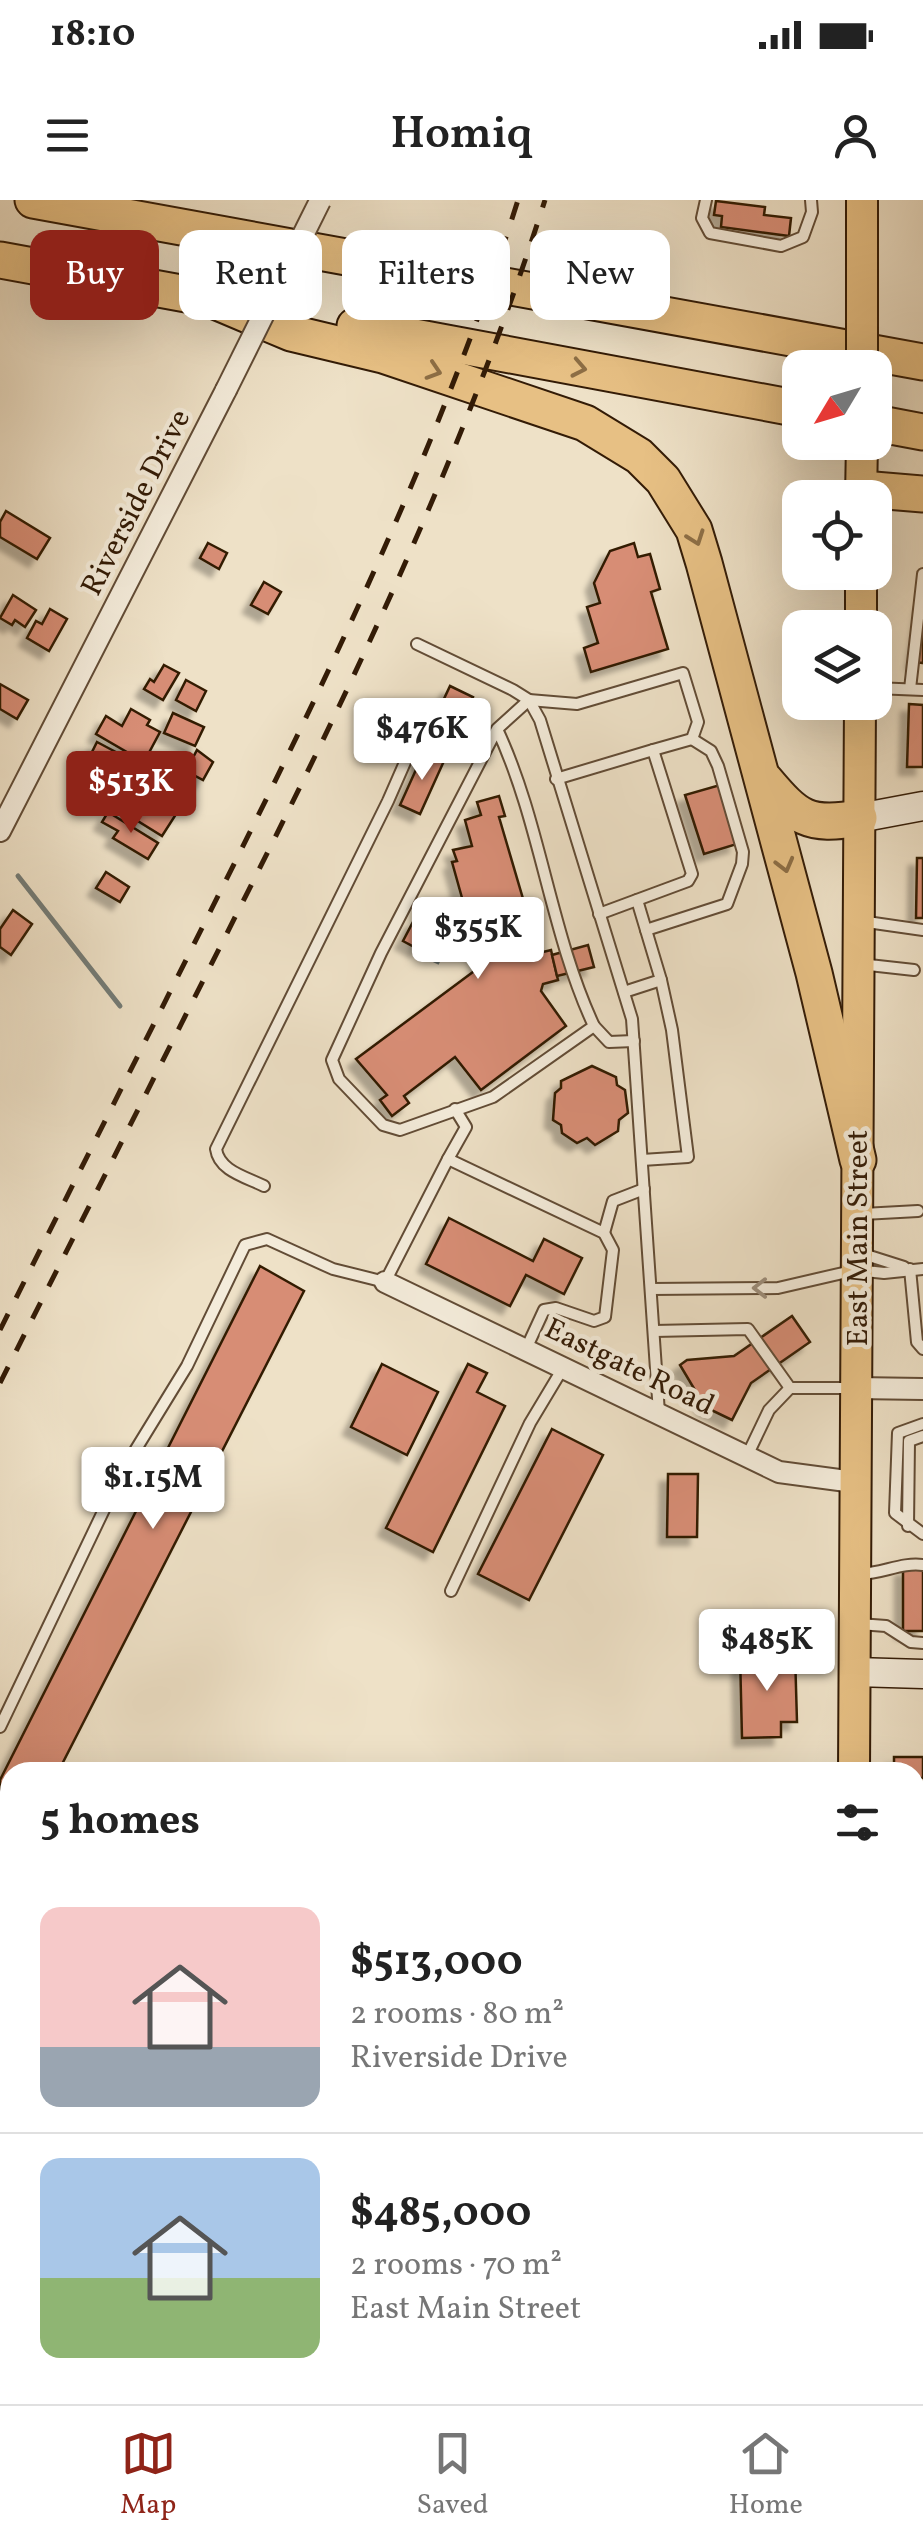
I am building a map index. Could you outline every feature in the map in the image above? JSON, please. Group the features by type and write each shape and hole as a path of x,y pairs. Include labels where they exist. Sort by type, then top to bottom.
{"highway":[{"path":"33,200 923,362"},
{"path":"0,260 179,293"},
{"path":"322,319 782,406"},
{"path":"260,320 291,333 383,355 558,411 640,456 663,480 694,530 814,972 858,1160"},
{"path":"782,336 829,329 923,342"},
{"path":"892,426 923,432"},
{"path":"892,491 923,494"},
{"path":"758,772 790,810 802,818 832,823 859,818"}],"main road":[{"path":"862,200 862,350"},
{"name":"East Main Street","path":"854,1762 860,720"},
{"path":"859,818 923,806"},
{"path":"855,1672 923,1674"}],"street":[{"name":"Riverside Drive","path":"0,831 321,200"},
{"name":"Eastgate Road","path":"385,1282 779,1472 854,1482"},
{"path":"856,1388 923,1389"}],"lane":[{"path":"706,200 702,218 710,233 781,246 804,237 812,212 811,200"},
{"path":"910,690 923,574"},
{"path":"417,644 529,700 577,704 682,672 698,722 692,738"},
{"path":"892,689 923,690"},
{"path":"529,700 498,729 381,953 332,1060 339,1079 383,1125 400,1130 494,1097 594,1026"},
{"path":"529,700 540,720 632,1019 659,1414"},
{"path":"264,1186 227,1168 216,1156 216,1148 388,801 420,728"},
{"path":"498,729 512,761 562,933 594,1026 608,1042 634,1041"},
{"path":"556,779 692,738"},
{"path":"646,930 727,904 742,864 743,852 718,766 711,751 692,738"},
{"path":"599,914 688,881 692,874 653,750"},
{"path":"637,900 672,1030 688,1157 642,1160"},
{"path":"859,921 923,930"},
{"path":"859,964 914,970"},
{"path":"624,992 661,980"},
{"path":"0,1727 122,1472 187,1366 245,1245 267,1239 334,1268 385,1282 466,1128 455,1109"},
{"path":"448,1159 604,1233 612,1250 605,1317 594,1322 556,1308 544,1310 526,1348"},
{"path":"604,1233 613,1201 644,1190"},
{"path":"857,1214 918,1211"},
{"path":"651,1290 778,1288 856,1260 923,1269"},
{"path":"856,1260 884,1274 910,1268"},
{"path":"910,1268 917,1342 923,1349"},
{"path":"654,1331 748,1329 790,1388"},
{"path":"450,1591 530,1422 564,1367"},
{"path":"746,1456 769,1410 790,1388 856,1388"},
{"path":"923,1424 898,1433 895,1450 895,1513 923,1534"},
{"path":"908,1526 908,1441 923,1436"},
{"path":"854,1574 923,1565"},
{"path":"855,1623 886,1626 911,1642 923,1643"}],"water":[{"path":"438,920 455,929 438,963 421,955"}],"building":[{"path":"716,201 765,207 764,215 791,218 789,236 721,227 722,216 714,215"},
{"path":"6,511 50,538 37,559 0,537 0,522"},
{"path":"208,543 227,553 219,569 200,558"},
{"path":"634,543 638,557 650,554 660,589 651,592 668,649 591,672 584,648 598,643 587,607 600,603 594,583 610,551"},
{"path":"264,582 281,592 268,614 251,605"},
{"path":"13,595 36,610 25,627 15,620 12,625 0,618"},
{"path":"923,600 923,663 914,662"},
{"path":"50,609 67,619 49,651 27,638 36,621 42,624"},
{"path":"164,665 179,673 163,700 144,689 150,679 154,682"},
{"path":"186,680 206,691 196,711 176,700"},
{"path":"0,684 28,700 17,719 0,709"},
{"path":"450,686 473,697 444,759 421,748"},
{"path":"909,704 923,705 923,767 907,767"},
{"path":"131,709 150,720 147,725 160,732 144,762 96,734 106,716 122,726"},
{"path":"173,713 204,727 195,746 164,733"},
{"path":"97,742 127,758 118,776 88,760"},
{"path":"197,750 213,762 203,780 186,771"},
{"path":"424,752 444,761 420,814 400,805"},
{"path":"133,764 150,773 140,791 123,781"},
{"path":"152,783 170,795 167,800 180,808 162,836 125,813 133,801 138,804"},
{"path":"720,785 737,844 704,854 685,795"},
{"path":"499,796 505,816 499,817 539,953 551,950 558,980 543,984 541,991 566,1026 481,1090 455,1057 404,1096 409,1103 392,1116 380,1100 387,1095 356,1059 481,966 452,862 457,861 453,850 472,846 465,820 481,815 477,802"},
{"path":"108,812 158,843 148,859 113,838 118,831 102,822"},
{"path":"917,858 923,858 923,918 916,918"},
{"path":"106,872 129,887 120,902 96,888"},
{"path":"13,910 32,924 11,955 0,947 0,929"},
{"path":"414,920 428,927 418,949 403,941"},
{"path":"588,945 594,967 557,976 552,955"},
{"path":"592,1066 616,1077 617,1085 625,1090 628,1113 619,1120 618,1131 595,1145 587,1138 577,1143 562,1133 561,1125 553,1120 555,1093 561,1088 561,1081"},
{"path":"449,1218 533,1261 544,1239 582,1258 564,1294 526,1275 510,1306 426,1264"},
{"path":"260,1266 304,1291 63,1762 9,1762"},
{"path":"792,1316 810,1342 751,1383 732,1420 705,1407 680,1365 687,1360 734,1356"},
{"path":"382,1364 438,1392 407,1455 351,1427"},
{"path":"468,1364 487,1373 477,1392 505,1406 433,1552 386,1528"},
{"path":"552,1429 603,1455 529,1600 478,1574"},
{"path":"668,1474 698,1474 697,1537 667,1537"},
{"path":"903,1568 923,1568 923,1631 903,1631"},
{"path":"795,1653 797,1722 781,1722 781,1737 742,1738 740,1654"},
{"path":"894,1757 923,1757 923,1762 894,1762"}],"waterway":[{"path":"18,876 120,1006"}],"railway":[{"path":"0,1330 339,649 453,382 518,200"},
{"path":"0,1383 356,670 477,391 545,200"}]}
